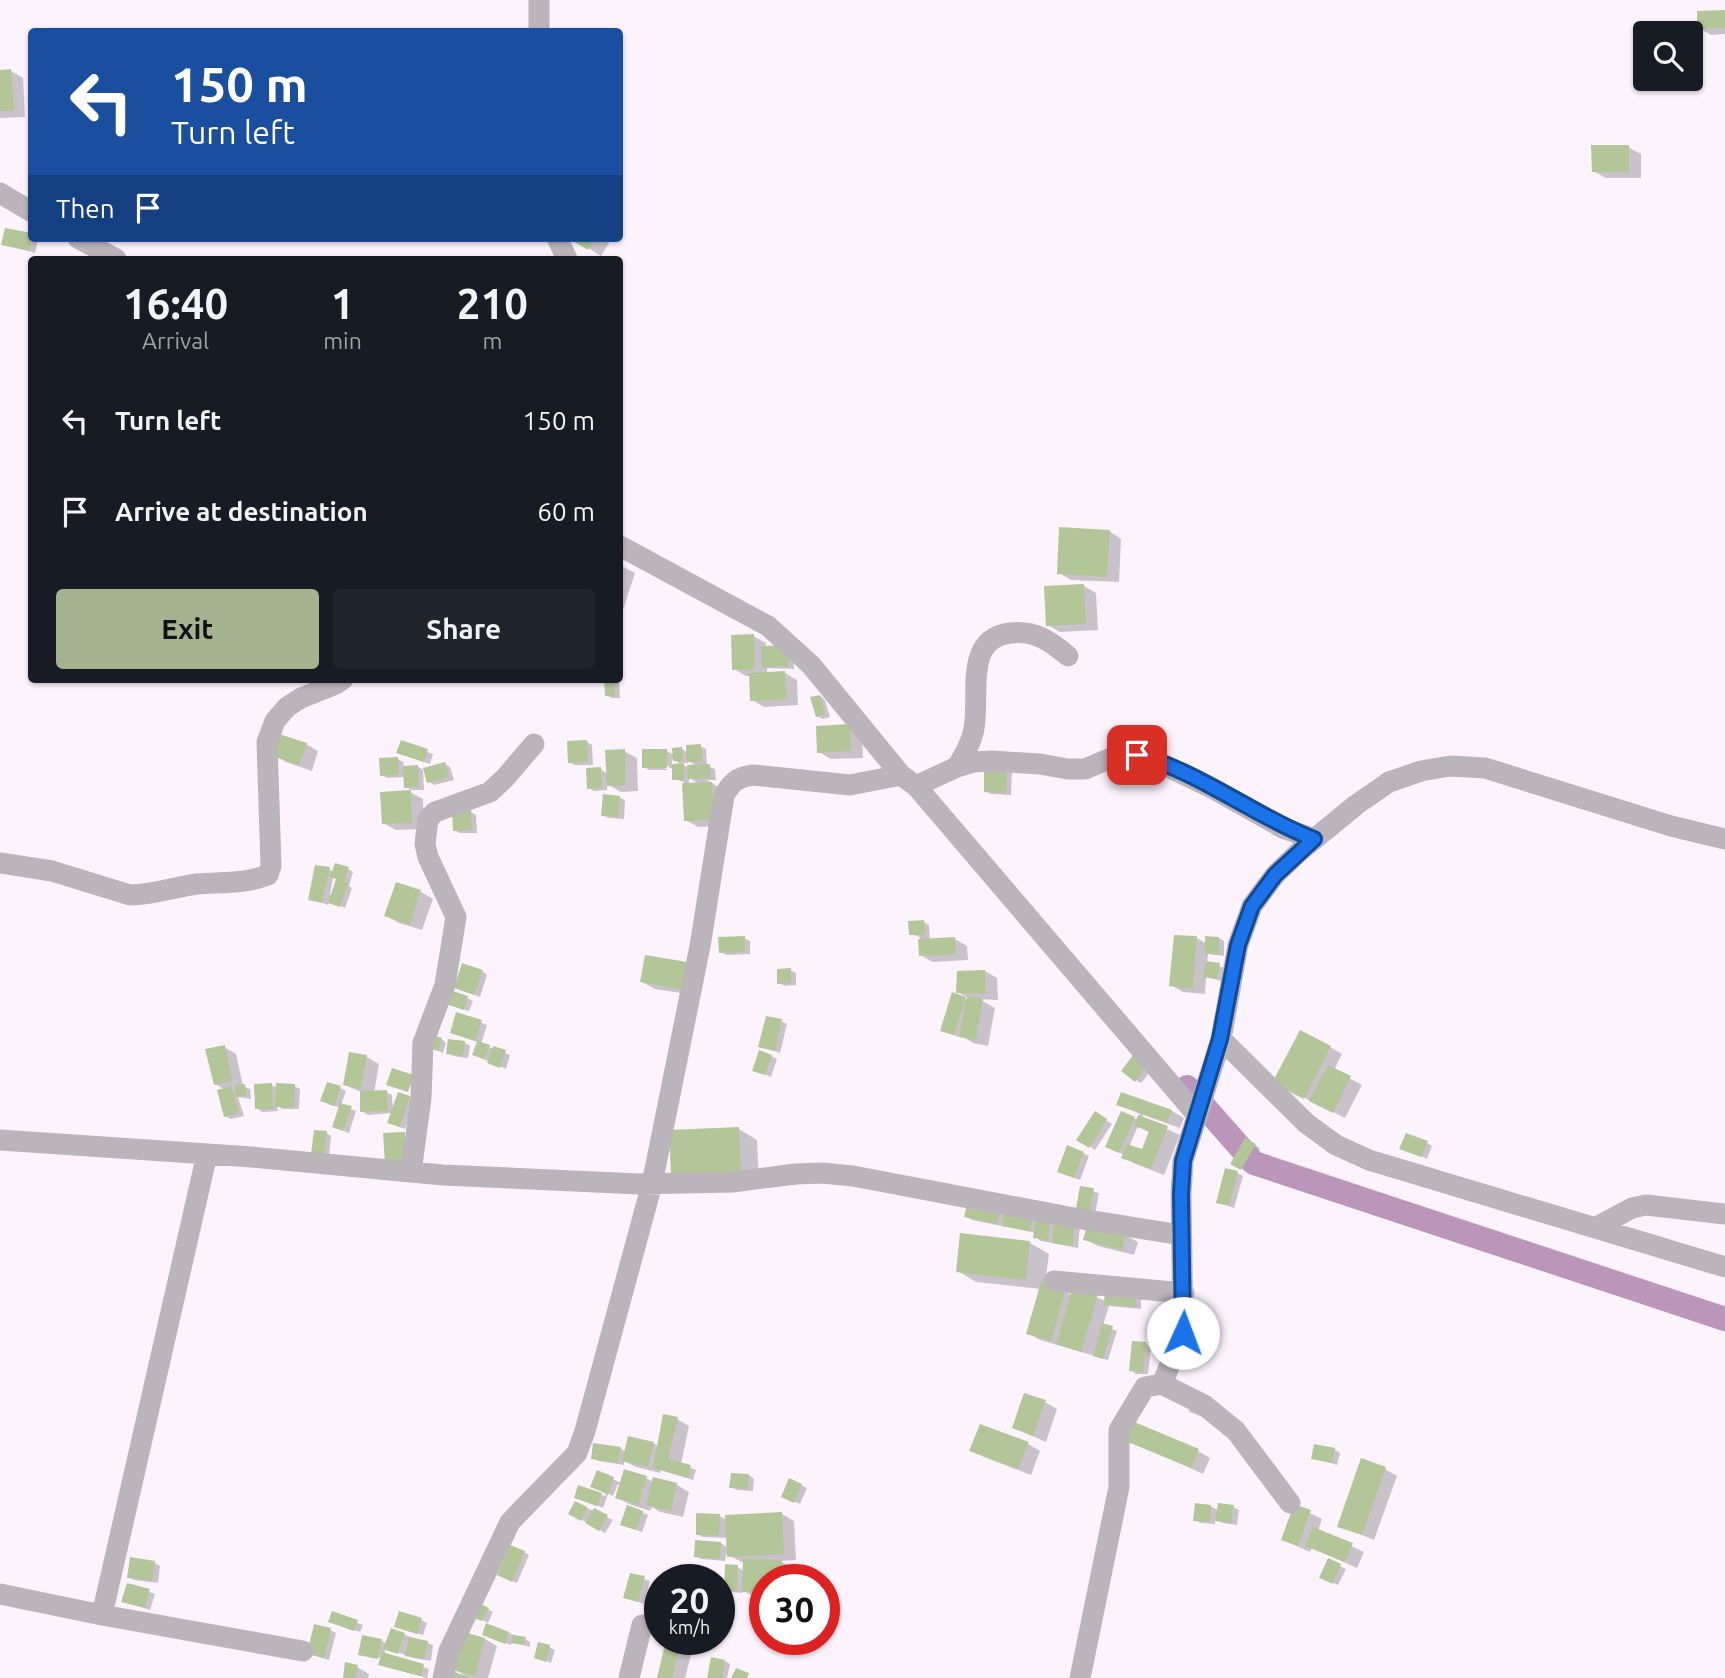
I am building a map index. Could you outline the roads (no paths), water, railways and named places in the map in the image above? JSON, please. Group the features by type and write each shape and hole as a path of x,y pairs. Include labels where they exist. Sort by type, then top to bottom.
{"street":[{"path":"539,0 539,28"},
{"path":"0,194 28,210"},
{"path":"85,242 111,256"},
{"path":"623,548 768,626 929,777 1197,1115"},
{"path":"929,777 974,733 977,667 984,648 993,638 1019,632 1035,634 1051,642 1068,656"},
{"path":"0,863 52,871 130,895 198,884 240,883 268,875 271,866 267,742 275,721 287,707 301,698 337,683"},
{"path":"411,1172 421,1098 423,1043 446,985 456,917 428,857 425,844 428,819 435,812 490,792 534,744"},
{"path":"443,1678 449,1651 510,1522 577,1453 585,1432 652,1184 700,946 724,796 729,785 742,777 753,775 850,785 929,777 974,762 991,761 1085,769 1116,756 1137,755 1152,759 1214,789 1283,828 1314,839"},
{"path":"1162,1384 1183,1333 1183,1161 1218,1046 1238,945 1252,906 1275,875 1314,839 1389,782 1421,771 1450,766 1485,768 1671,826 1725,839"},
{"path":"1218,1046 1306,1123 1336,1145 1369,1160 1725,1267"},
{"path":"0,1140 207,1154 411,1172 652,1184 732,1182 822,1173 853,1176 1181,1235"},
{"path":"102,1615 207,1154"},
{"path":"1595,1228 1632,1208 1646,1205 1725,1214"},
{"path":"1054,1280 1184,1293"},
{"path":"1080,1678 1119,1487 1119,1430 1145,1387 1162,1384 1204,1405 1236,1430 1290,1503"},
{"path":"0,1594 303,1651"},
{"path":"629,1678 642,1625"}],"waterway":[{"path":"1187,1087 1254,1163 1725,1319"}]}
